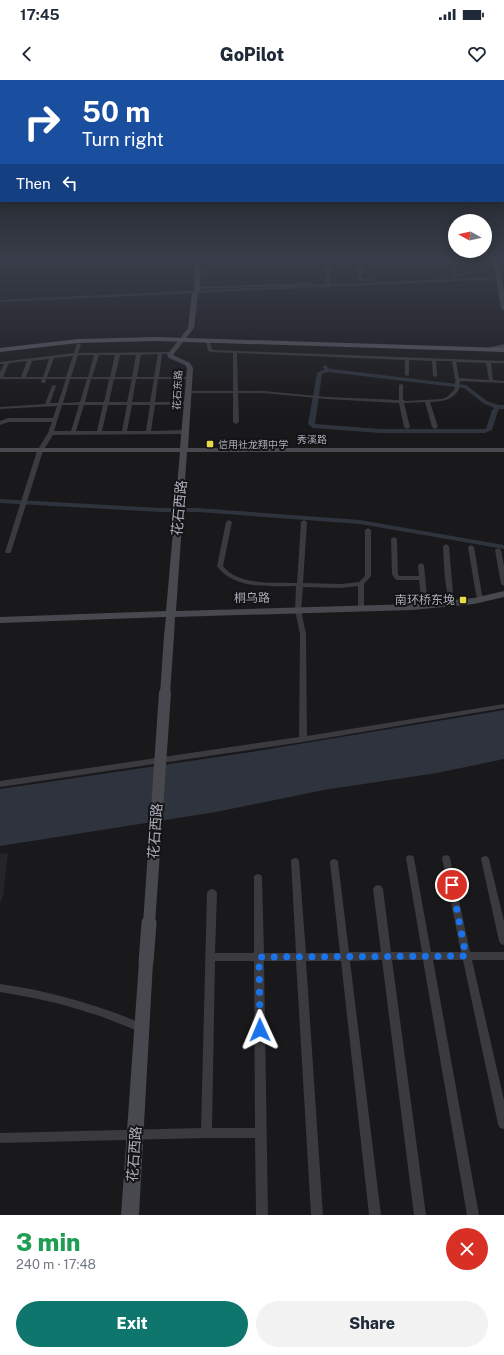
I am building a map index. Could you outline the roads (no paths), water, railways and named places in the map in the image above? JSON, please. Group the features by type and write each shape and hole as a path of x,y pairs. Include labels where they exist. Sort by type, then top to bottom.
{"main road":[{"path":"0,351 91,340 487,349 504,351"},
{"path":"0,351 79,344 181,341 449,352 491,355 504,358"},
{"path":"449,352 504,351"}],"street":[{"name":"花石东路","path":"184,449 190,368 188,364 171,357 172,353 191,328 193,311"},
{"path":"208,343 210,350 504,362"},
{"path":"8,552 40,449 51,433 79,344"},
{"path":"487,349 504,346"},
{"path":"235,351 236,422"},
{"path":"73,433 97,353"},
{"path":"99,433 118,353"},
{"path":"124,433 139,353"},
{"path":"148,432 160,353"},
{"path":"0,363 77,354 172,353"},
{"path":"44,380 52,357"},
{"path":"407,358 407,375"},
{"path":"23,378 30,359"},
{"path":"434,359 435,376"},
{"path":"188,392 270,392 327,398 400,402 442,400 449,398 457,389 458,380 454,360"},
{"path":"488,361 491,381"},
{"path":"7,362 0,377 44,380 69,378 189,378"},
{"path":"458,380 504,382"},
{"path":"401,384 400,402 407,426"},
{"path":"48,405 54,386"},
{"path":"426,401 435,427"},
{"path":"55,420 8,420 0,417 2,408 20,408 60,404 187,403"},
{"path":"17,420 22,410 20,408"},
{"path":"0,423 8,420"},
{"path":"51,433 185,432"},
{"name":"秀溪路","path":"184,449 504,446"},
{"name":"秀溪路","path":"0,449 504,450"},
{"name":"花石西路","path":"130,1215 146,962 184,449"},
{"path":"229,522 220,566 233,577 251,583 341,586 361,584"},
{"path":"303,739 304,634 298,610 304,522"},
{"path":"360,609 361,584 368,576 368,530"},
{"path":"394,539 395,574 397,578 422,578"},
{"path":"446,546 450,593 454,604"},
{"path":"471,547 479,595 482,600"},
{"path":"498,550 504,584"},
{"path":"421,565 425,606"},
{"name":"桐乌路","path":"0,620 425,606 482,600 504,594"},
{"path":"0,784 303,739 504,706"},
{"path":"410,858 426,956 473,1215"},
{"path":"446,858 466,956 504,1124"},
{"path":"485,859 504,941"},
{"path":"295,862 317,1215"},
{"path":"334,862 375,1215"},
{"path":"258,877 262,1215"},
{"path":"378,889 420,1215"},
{"path":"206,1133 212,893"},
{"path":"211,957 504,956"},
{"path":"0,988 41,994 76,1003 142,1028"},
{"path":"0,1138 261,1133"}],"waterway":[{"path":"325,367 328,370"},
{"path":"328,370 466,387 485,402 498,407"},
{"path":"328,370 320,373 311,424 313,426 380,431 485,431 489,430 495,410 498,407"},
{"path":"498,407 504,407"},
{"path":"0,501 161,510 198,510 360,522 504,547"}],"place":[{"name":"信用社龙翔中学","path":"210,444"},
{"name":"南环桥东堍","path":"463,600"}]}
